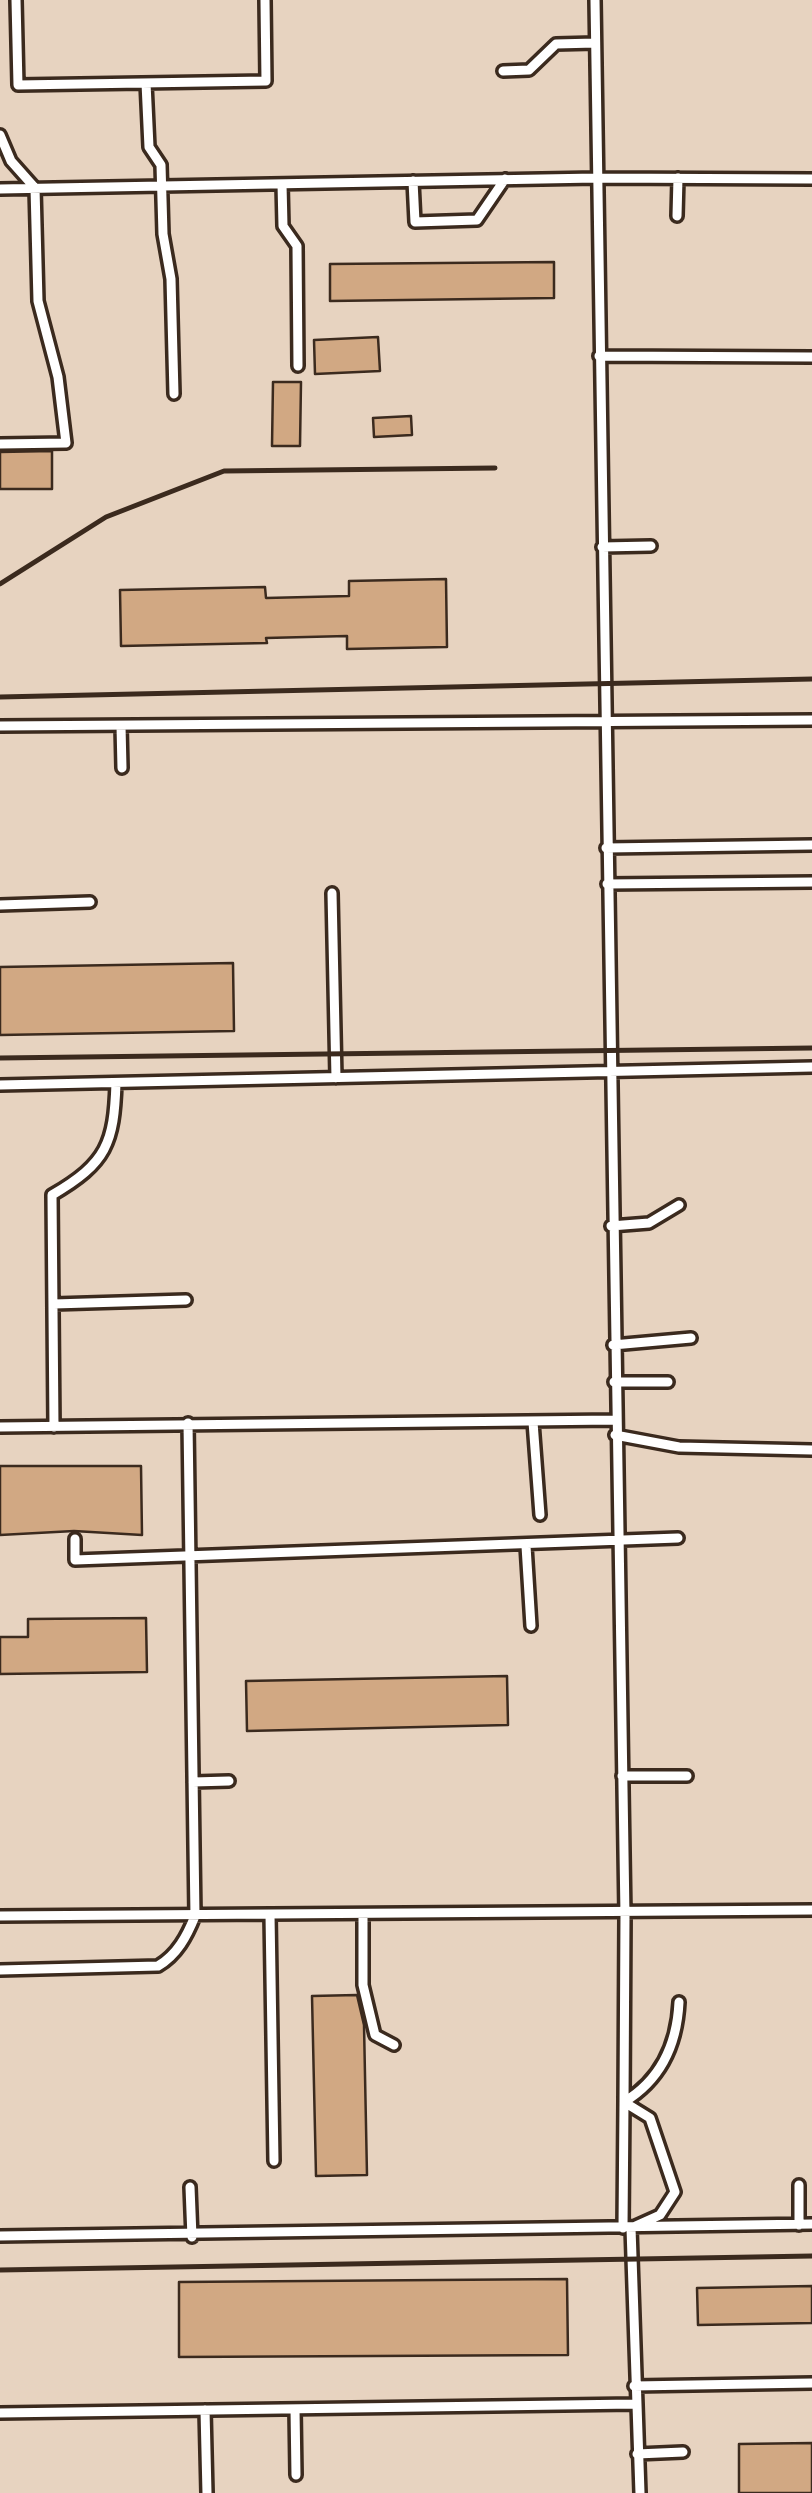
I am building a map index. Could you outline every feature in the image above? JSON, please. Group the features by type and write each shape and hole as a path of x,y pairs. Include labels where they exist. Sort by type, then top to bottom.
{"lane":[{"path":"16,0 18,84 266,81 265,0"},
{"path":"595,0 614,1420 625,1914 624,2102 640,2493"},
{"path":"503,72 529,70 556,44 595,43"},
{"path":"146,83 149,146 161,165 171,279 174,394"},
{"path":"0,135 10,161 35,188 38,300 58,377 66,443 0,444"},
{"path":"677,216 678,178"},
{"path":"414,182 415,222 476,220 505,179"},
{"path":"0,189 505,179 812,179"},
{"path":"282,184 283,226 297,246 298,366"},
{"path":"599,356 812,357"},
{"path":"602,546 651,546"},
{"path":"0,726 812,720"},
{"path":"121,726 122,768"},
{"path":"606,848 812,845"},
{"path":"606,884 812,882"},
{"path":"332,893 336,1078"},
{"path":"0,905 90,902"},
{"path":"0,1085 609,1074 812,1066"},
{"path":"54,1427 52,1195 91,1166 114,1135 116,1083"},
{"path":"611,1226 650,1223 678,1205"},
{"path":"54,1304 186,1300"},
{"path":"613,1344 691,1338"},
{"path":"614,1382 668,1382"},
{"path":"0,1427 614,1420"},
{"path":"534,1422 540,1515"},
{"path":"0,1970 158,1966 169,1960 187,1936 194,1916 188,1424"},
{"path":"616,1435 679,1447 812,1450"},
{"path":"75,1539 75,1560 678,1538"},
{"path":"526,1546 530,1626"},
{"path":"622,1776 687,1776"},
{"path":"193,1782 229,1782"},
{"path":"0,1916 812,1910"},
{"path":"362,1915 364,1986 375,2035 394,2045"},
{"path":"270,1916 274,2161"},
{"path":"624,2102 645,2089 662,2064 677,2036 679,2002"},
{"path":"624,2102 650,2118 664,2148 675,2192 660,2214 627,2228"},
{"path":"798,2185 799,2225"},
{"path":"190,2187 192,2236"},
{"path":"0,2236 812,2224"},
{"path":"634,2386 812,2383"},
{"path":"0,2414 634,2404"},
{"path":"295,2409 296,2474"},
{"path":"205,2410 206,2493"},
{"path":"637,2454 683,2452"}],"shaded area":[{"path":"0,0 812,0 812,2493 0,2493"}],"building":[{"path":"554,262 554,298 330,301 330,264"},
{"path":"378,337 380,371 315,374 314,340"},
{"path":"273,382 301,382 300,446 272,446"},
{"path":"411,416 412,435 374,437 373,418"},
{"path":"52,451 52,489 0,489 0,452"},
{"path":"446,579 447,647 347,649 347,636 266,638 267,643 121,646 120,590 265,587 266,598 349,596 349,581"},
{"path":"233,963 234,1031 0,1035 0,967"},
{"path":"0,1466 141,1466 142,1535 74,1531 0,1535"},
{"path":"146,1618 147,1672 0,1674 0,1637 28,1637 28,1619"},
{"path":"507,1676 508,1725 247,1731 246,1681"},
{"path":"357,1995 364,2025 367,2175 316,2176 312,1996"},
{"path":"567,2279 568,2355 179,2357 179,2282"},
{"path":"812,2286 812,2323 698,2325 697,2288"},
{"path":"812,2443 812,2493 739,2493 739,2444"}],"railway":[{"path":"0,584 106,517 224,471 495,468"},
{"path":"0,697 812,679"},
{"path":"0,1058 812,1048"},
{"path":"0,2270 812,2256"}]}
